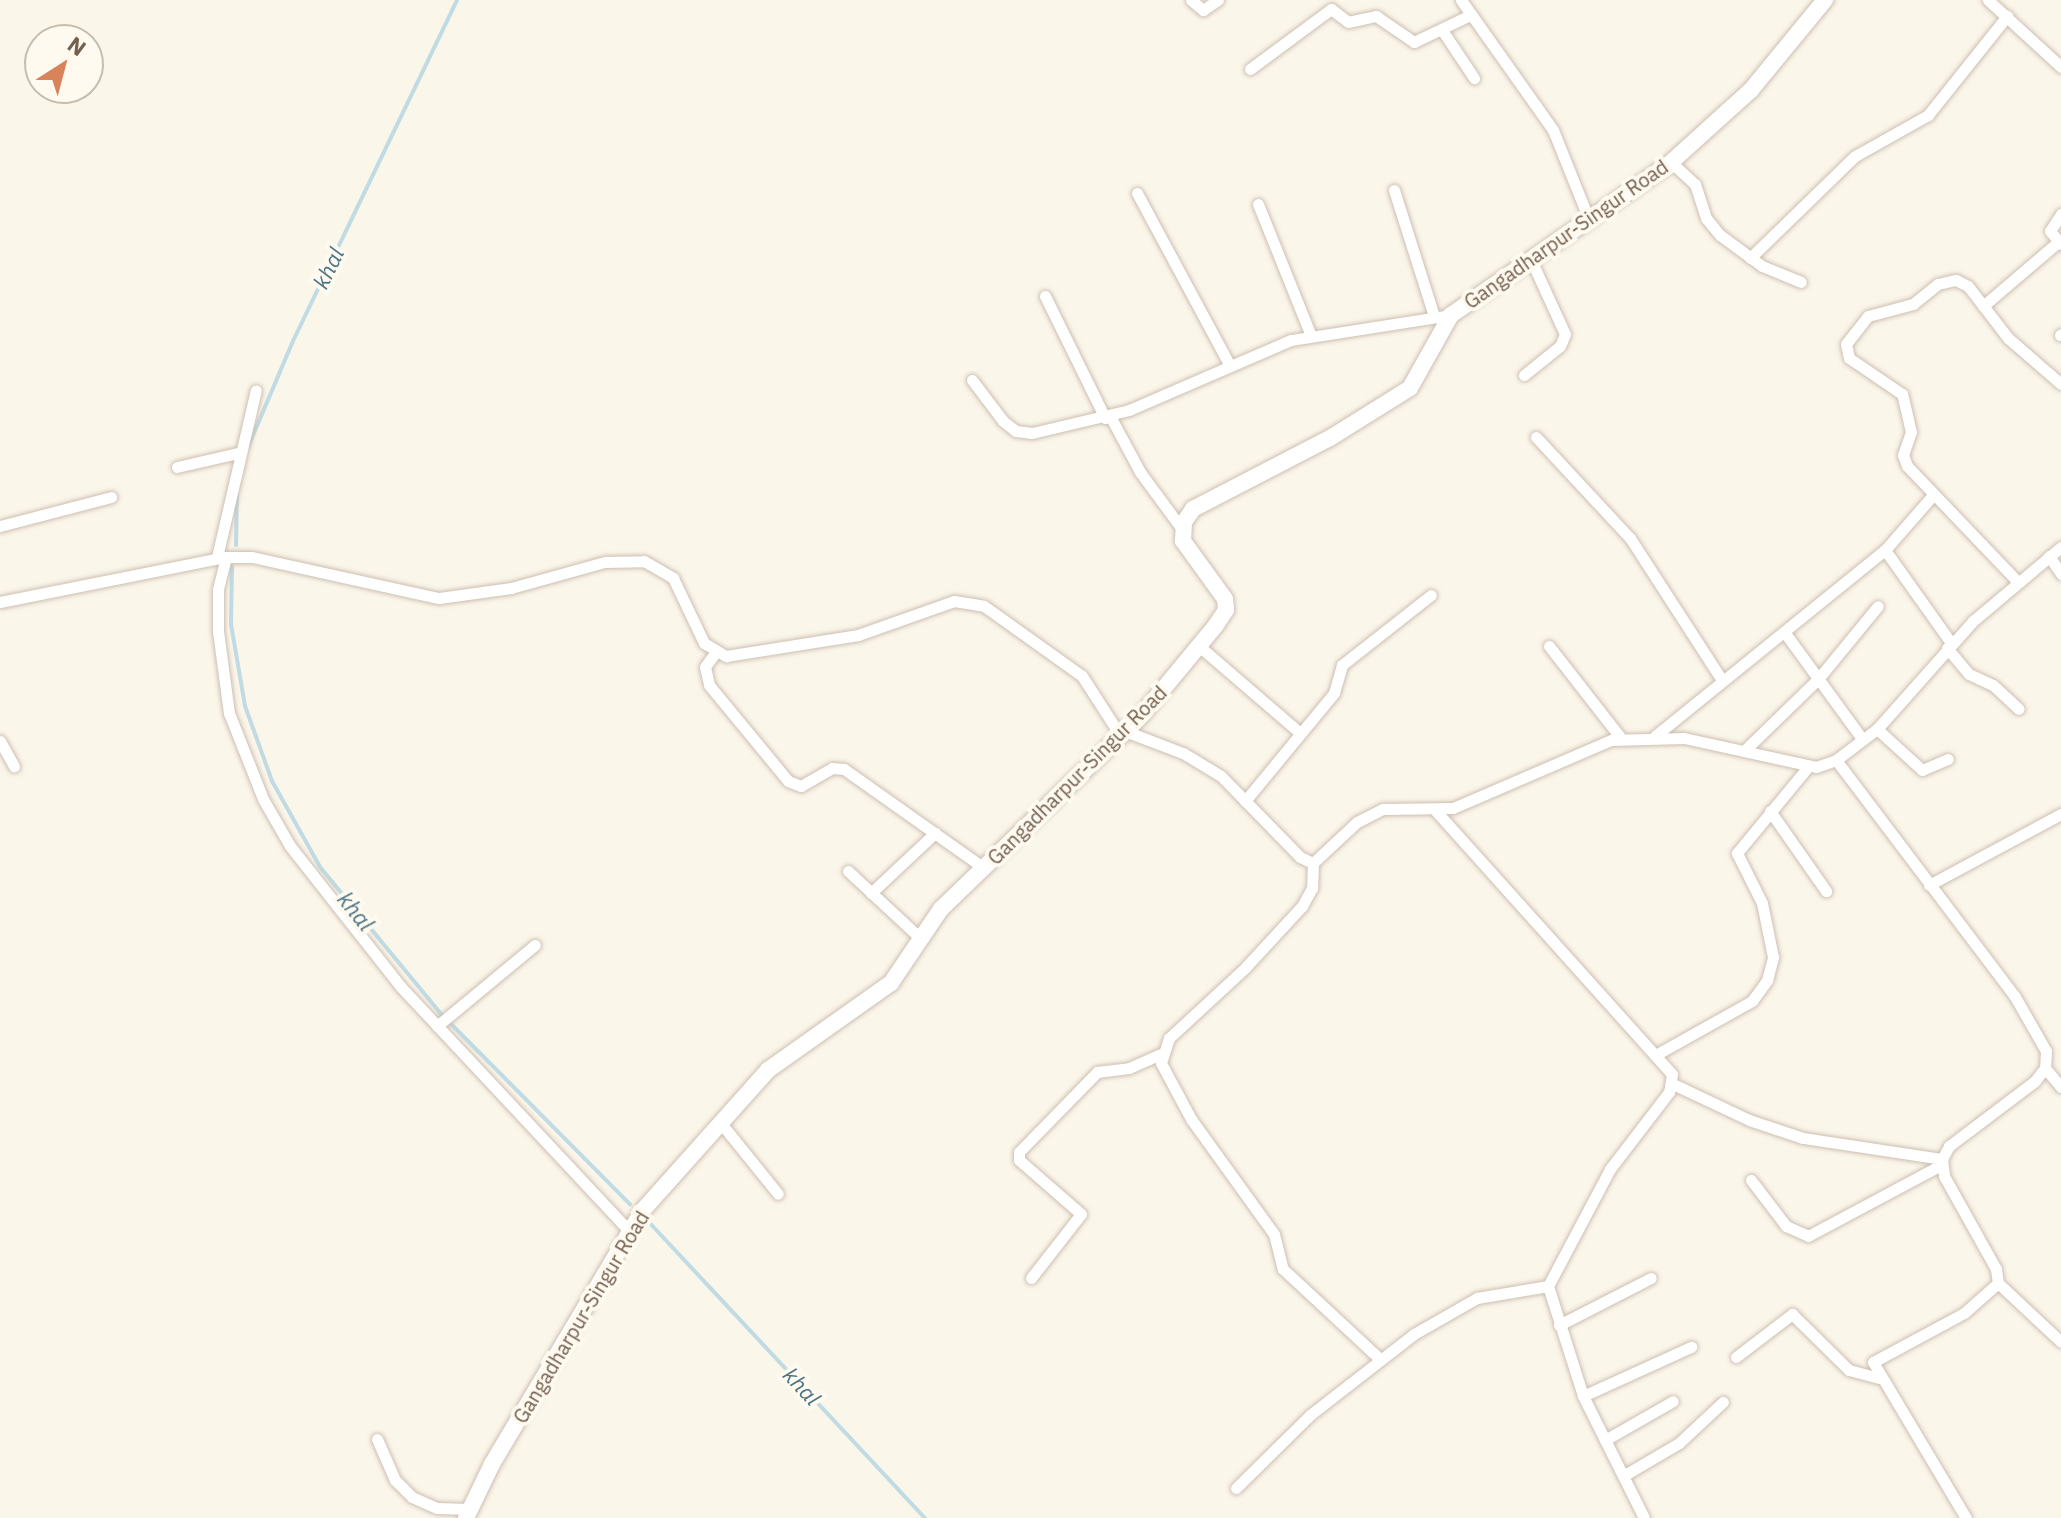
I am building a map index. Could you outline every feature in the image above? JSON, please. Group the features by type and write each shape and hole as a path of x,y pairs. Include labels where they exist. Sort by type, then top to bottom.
{"street":[{"path":"1191,0 1203,10 1218,0"},
{"path":"1461,0 1553,130 1588,217"},
{"name":"Gangadharpur-Singur Road","path":"468,1514 628,1230 720,1122 777,1062 891,983 919,937 984,868 1123,733 1199,646 1226,605 1185,551 1182,529 1193,509 1398,397 1425,368 1443,316 1532,262 1588,217 1626,197 1671,162 1751,90 1825,0"},
{"path":"1988,0 2061,67"},
{"path":"1250,69 1331,9 1348,22 1376,16 1414,42 1470,15"},
{"path":"1750,258 1851,159 1928,115 2007,16"},
{"path":"1442,30 1474,78"},
{"path":"1671,162 1695,184 1711,226 1750,258 1801,282"},
{"path":"972,380 1003,421 1023,433 1107,417 1229,364 1311,336 1443,316 1394,190"},
{"path":"1137,193 1229,364"},
{"path":"1258,204 1311,336"},
{"path":"1983,306 2060,243 2050,231 2061,214"},
{"path":"1524,375 1560,346 1565,334 1563,320 1532,262"},
{"path":"2017,581 1933,495 1903,459 1911,432 1902,394 1849,358 1846,344 1868,316 1913,304 1944,281 1962,282 2008,338 2061,384"},
{"path":"1045,296 1107,417 1140,472 1182,529"},
{"path":"256,390 238,453 218,590 220,671 229,713 263,799 332,906 437,1026 628,1230"},
{"path":"1536,437 1623,528 1722,680"},
{"path":"177,467 238,453"},
{"path":"1655,736 1885,550 1933,495"},
{"path":"0,526 111,497"},
{"path":"1031,1278 1081,1214 1019,1160 1019,1152 1097,1072 1129,1068 1160,1054 1169,1038 1246,967 1302,906 1312,888 1313,863 1357,822 1383,809 1453,808 1585,747 1621,738 1655,736 1747,748 1808,767 1836,760 1877,729 1949,646 2017,581 2061,547"},
{"path":"1885,550 1969,674 1993,685 2019,709"},
{"path":"2049,556 2061,574"},
{"path":"0,602 221,557 252,557 439,598 511,588 605,562 644,561 673,578 704,643 715,653"},
{"path":"1245,801 1334,693 1342,665 1431,595"},
{"path":"984,868 844,769 832,768 801,786 788,781 709,685 705,667 715,653 858,635 954,601 968,602 1001,616 1068,662 1093,688 1123,733 1203,764 1313,863"},
{"path":"1747,748 1818,679 1878,606"},
{"path":"1785,633 1863,740"},
{"path":"1199,646 1299,732"},
{"path":"1549,646 1621,738"},
{"path":"1877,729 1916,767 1928,770 1948,759"},
{"path":"0,741 14,766"},
{"path":"1836,760 2014,995 2041,1039 2046,1065 2061,1087"},
{"path":"1659,1053 1752,1001 1767,980 1773,957 1762,903 1737,858 1770,811 1808,767"},
{"path":"1435,810 1659,1053 1673,1084 1749,1120 1803,1138 1942,1162"},
{"path":"1770,811 1826,891"},
{"path":"1929,885 2061,814"},
{"path":"871,893 935,833"},
{"path":"848,871 919,937"},
{"path":"437,1026 535,945"},
{"path":"1160,1054 1191,1119 1274,1234 1283,1269 1380,1359"},
{"path":"1751,1180 1786,1226 1808,1236 1942,1162 1949,1146 2061,1055"},
{"path":"1639,1516 1623,1476 1583,1396 1548,1286 1610,1169 1673,1084"},
{"path":"720,1122 778,1194"},
{"path":"1942,1162 1996,1269 1998,1283 2061,1342"},
{"path":"1559,1325 1651,1278"},
{"path":"1966,1518 1873,1365 1877,1357 1964,1313 1998,1283"},
{"path":"1236,1488 1310,1415 1380,1359 1463,1304 1548,1286"},
{"path":"1736,1357 1789,1314 1849,1370 1879,1378"},
{"path":"1583,1396 1691,1347"},
{"path":"1605,1440 1673,1401"},
{"path":"1623,1476 1679,1443 1723,1402"},
{"path":"377,1439 395,1480 412,1497 437,1508 468,1514"}],"waterway":[{"name":"khal","path":"248,447 293,341 457,0"},
{"name":"khal","path":"236,545 237,494"},
{"name":"khal","path":"232,567 231,624 245,706 272,781 320,867 442,1015"},
{"name":"khal","path":"449,1022 630,1204"},
{"name":"khal","path":"646,1219 925,1518"}]}
